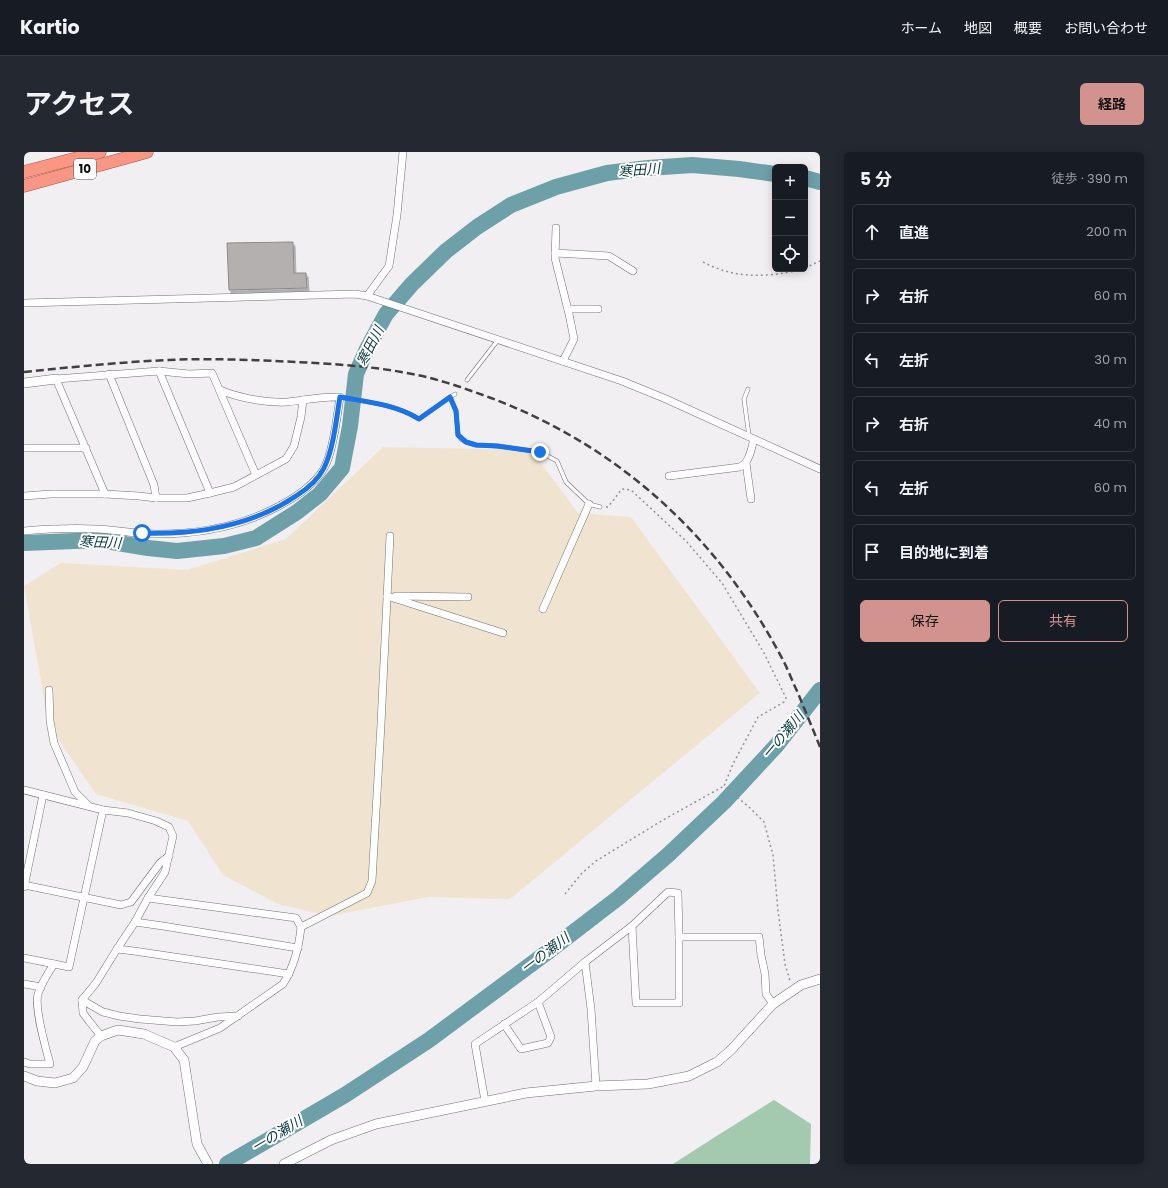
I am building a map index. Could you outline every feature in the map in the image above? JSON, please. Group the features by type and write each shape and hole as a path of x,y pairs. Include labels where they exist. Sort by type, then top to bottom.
{"highway":[{"name":"10","path":"24,172 100,152"},
{"name":"10","path":"24,186 124,155 147,152"}],"street":[{"path":"369,296 389,266 397,216 403,152"},
{"path":"556,228 555,253 574,339 563,361"},
{"path":"555,253 610,256 633,272"},
{"path":"24,303 356,294 369,296 622,381 666,399 820,469"},
{"path":"568,309 598,310"},
{"path":"159,372 210,493"},
{"path":"24,383 109,374 159,372 189,374 212,373 256,475"},
{"path":"109,374 154,485 156,498"},
{"path":"56,379 105,494"},
{"path":"24,531 78,528 142,533 202,531 253,519 287,502 310,486 323,470 328,458 340,397 331,396 286,402 266,401 229,394 220,390"},
{"path":"24,496 51,494 105,494 156,498 187,498 234,487 286,459 294,446 301,417 303,400"},
{"path":"751,438 746,463 751,499"},
{"path":"24,448 86,448"},
{"path":"669,476 737,468 746,463"},
{"path":"543,609 590,504"},
{"path":"301,927 367,893 372,881 390,536"},
{"path":"387,596 468,597"},
{"path":"387,596 503,633"},
{"path":"49,690 50,721 54,742 75,792 89,806"},
{"path":"24,790 103,810 114,810 156,821 169,827 173,836 165,872 96,983 82,1000 83,1013 101,1036"},
{"path":"44,795 24,885 122,906 131,902 160,863 169,856"},
{"path":"24,958 69,967 103,810"},
{"path":"486,1101 475,1044 538,1002 585,962 632,926 668,892 678,893 678,1002 636,1003 632,926"},
{"path":"148,898 296,918 301,927 298,948 289,974 283,984 220,1028 174,1047"},
{"path":"135,922 298,948"},
{"path":"679,937 759,937 765,974 766,994 773,1004"},
{"path":"117,950 134,951 289,974"},
{"path":"585,962 591,1009 596,1086"},
{"path":"24,1062 30,1064 50,1064 37,999 41,987 54,964"},
{"path":"284,1164 331,1140 376,1124 526,1093 596,1086 648,1084 689,1076 716,1062 731,1050 773,1004 801,985 820,979"},
{"path":"24,984 41,987"},
{"path":"82,1000 103,1012 140,1019 177,1022 238,1016"},
{"path":"504,1024 521,1048 548,1043 551,1037 538,1002"},
{"path":"24,1076 37,1081 55,1083 73,1078 83,1067 95,1041 101,1036 118,1030 144,1034 174,1047 184,1060 196,1144 208,1164"}],"lane":[{"path":"467,380 498,340"},
{"path":"748,388 744,399 751,438"},
{"path":"340,397 384,404 400,409 419,419 455,394"},
{"path":"450,397 456,411 458,435 466,442 476,445 497,446 540,452 557,461 566,482 590,504 600,507"}],"path":[{"path":"808,267 820,261"},
{"path":"703,262 729,272 743,275 756,276 790,272"},
{"path":"565,894 582,873 596,861 663,820 724,786 733,764 758,717 784,702 786,698 764,653 722,583 686,541 631,490 622,489 608,507 600,507"},
{"path":"724,786 764,822 773,855 785,964 793,991"}],"shaded area":[{"path":"383,447 531,450 578,513 631,517 760,693 510,899 428,897 329,916 278,904 223,875 188,821 96,794 49,726 24,586 61,563 187,570 286,539"}],"green space":[{"path":"774,1100 811,1124 810,1164 673,1164 715,1137"}],"building":[{"path":"293,242 294,273 306,273 307,288 229,290 227,243"}],"waterway":[{"name":"寒田川","path":"24,543 100,540 177,551 224,546 256,538 297,512 320,494 342,468 350,426 356,374 367,349 386,314 412,284 446,251 477,227 511,205 556,187 607,173 692,165 772,174"},
{"name":"寒田川","path":"808,179 820,182"},
{"name":"一の瀬川","path":"227,1164 345,1095 429,1040 618,898 668,855 724,802 776,746 820,690"}],"railway":[{"path":"24,372 115,363 185,359 249,360 352,366 418,375 439,380 491,398 538,418 583,443 624,471 662,502 697,537 730,576 758,617 786,666 820,747"}],"route":[{"path":"142,533 156,534 202,531 222,527 253,519 287,502 299,494 310,486 323,470 328,458 332,441 340,397 384,404 400,409 419,419 450,397 456,411 458,435 466,442 476,445 497,446 540,452"}]}
